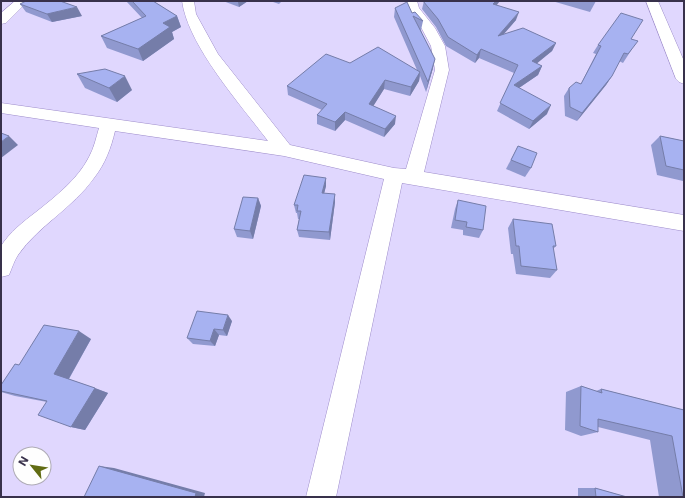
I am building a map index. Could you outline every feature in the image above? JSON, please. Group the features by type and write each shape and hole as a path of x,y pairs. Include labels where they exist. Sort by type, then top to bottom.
{"street":[{"path":"1,20 22,1"},
{"path":"188,1 190,14 211,55 284,150"},
{"path":"321,497 403,176 442,70 438,46 428,28 413,9 411,1"},
{"path":"639,1 653,3 684,79"},
{"path":"1,108 284,150 403,176 684,223"},
{"path":"1,268 4,257 19,238 57,206 88,174 101,152 109,124"}],"building":[{"path":"26,1 60,1 77,7 47,14 20,4"},
{"path":"132,1 153,1 177,16 163,23 170,27 138,49 101,36 146,16"},
{"path":"423,1 496,1 493,4 519,12 498,36 523,28 556,43 532,61 542,66 514,85 551,105 533,121 500,103 518,65 481,49 477,55 448,37 438,19"},
{"path":"407,2 412,13 415,12 423,21 413,16 435,59 428,82 395,8"},
{"path":"621,13 643,20 631,39 638,41 628,54 624,53 612,76 582,113 570,107 569,88 576,82 581,84 601,46 598,45"},
{"path":"378,47 420,72 411,87 385,80 369,104 396,116 385,129 345,112 335,122 317,115 327,104 287,86 326,54 350,63"},
{"path":"105,69 125,76 109,88 77,74"},
{"path":"1,133 9,136 1,142"},
{"path":"660,136 684,141 684,170 666,166"},
{"path":"518,146 537,153 531,168 511,160"},
{"path":"304,175 326,178 322,193 335,194 329,232 297,230 301,211 297,211 298,205 294,205"},
{"path":"243,197 258,198 250,231 234,229"},
{"path":"458,200 486,206 483,230 466,227 467,222 455,220"},
{"path":"513,219 552,224 556,246 553,246 557,270 521,266 519,246 516,246"},
{"path":"197,311 228,315 223,330 214,329 210,341 187,338"},
{"path":"44,325 79,331 54,374 95,388 71,427 38,415 47,401 1,391 1,385 15,364 19,365"},
{"path":"581,386 602,393 601,389 684,410 684,497 672,436 598,419 598,432 580,426"},
{"path":"99,466 196,493 195,497 84,497"},
{"path":"595,488 627,497 596,497"}]}
